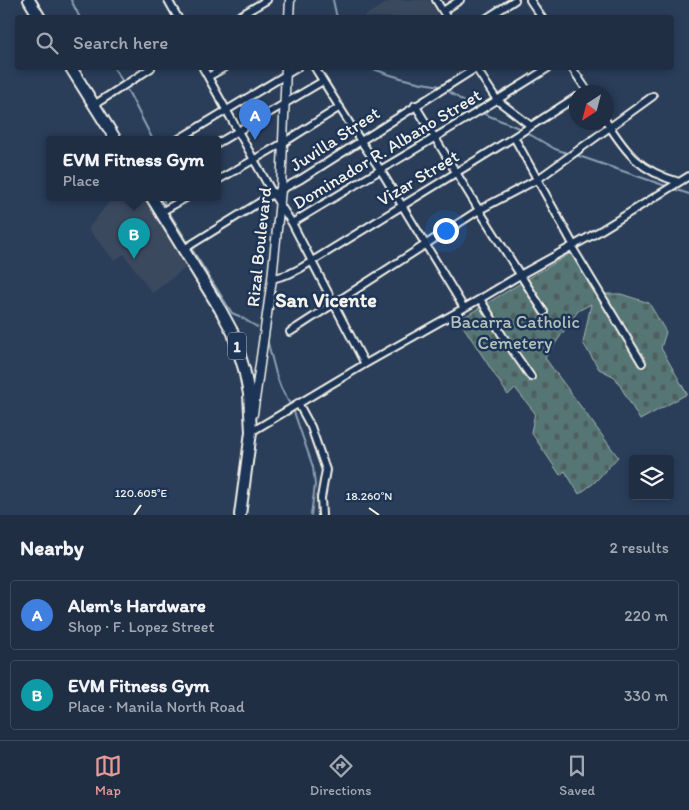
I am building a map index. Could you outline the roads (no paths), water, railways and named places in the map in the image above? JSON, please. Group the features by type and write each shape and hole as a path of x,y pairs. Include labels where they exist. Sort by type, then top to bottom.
{"highway":[{"path":"29,0 38,15"},
{"path":"72,70 113,136"},
{"name":"1","path":"154,201 213,296 233,333 244,368 249,394 251,430 240,515"}],"main road":[{"path":"289,15 290,0"},
{"name":"Rizal Boulevard","path":"251,430 272,279 281,190 286,71"}],"street":[{"path":"168,0 176,15"},
{"path":"241,15 267,0"},
{"path":"436,0 445,15"},
{"path":"443,11 460,0"},
{"path":"492,15 515,0"},
{"path":"530,0 540,15"},
{"path":"94,105 148,70"},
{"path":"204,70 273,194 292,223 365,364"},
{"path":"208,77 220,70"},
{"path":"316,70 380,169 464,308"},
{"name":"Juvilla Street","path":"184,249 273,194 301,179 473,70"},
{"path":"477,70 497,100 531,126"},
{"name":"Dominador R. Albano Street","path":"292,223 545,70"},
{"path":"573,70 582,85"},
{"path":"184,136 228,110 286,71"},
{"path":"221,141 324,81"},
{"path":"614,119 653,96"},
{"name":"Vizar Street","path":"272,279 289,274 514,137 569,101"},
{"path":"415,105 544,312"},
{"path":"221,178 253,158 283,143 340,107"},
{"path":"290,332 479,210 538,179 599,130"},
{"path":"613,130 634,159 643,167 663,178 679,182"},
{"path":"514,137 573,246 642,363"},
{"path":"251,430 573,246 689,176"},
{"path":"160,212 180,201"},
{"path":"480,299 531,377"},
{"path":"298,403 311,427 326,470 321,498 322,515"}],"waterway":[{"path":"71,0 78,15"},
{"path":"333,0 336,15"},
{"path":"115,70 123,82"},
{"path":"377,70 405,79 441,86"},
{"path":"128,91 151,136"},
{"path":"448,91 475,109"},
{"path":"482,113 521,129"},
{"path":"529,134 555,149 570,154"},
{"path":"576,155 666,186"},
{"path":"674,189 689,194"},
{"path":"164,201 166,207"},
{"path":"170,214 187,241"},
{"path":"193,251 232,313 257,327"},
{"path":"267,339 281,388 291,406"},
{"path":"294,412 313,467 315,485 311,515"}],"place":[{"name":"Alem's Hardware","path":"255,140"},
{"name":"EVM Fitness Gym","path":"134,259"}],"district":[{"name":"San Vicente","path":"326,300"}],"park label":[{"name":"Bacarra Catholic Cemetery","path":"515,332"}]}
